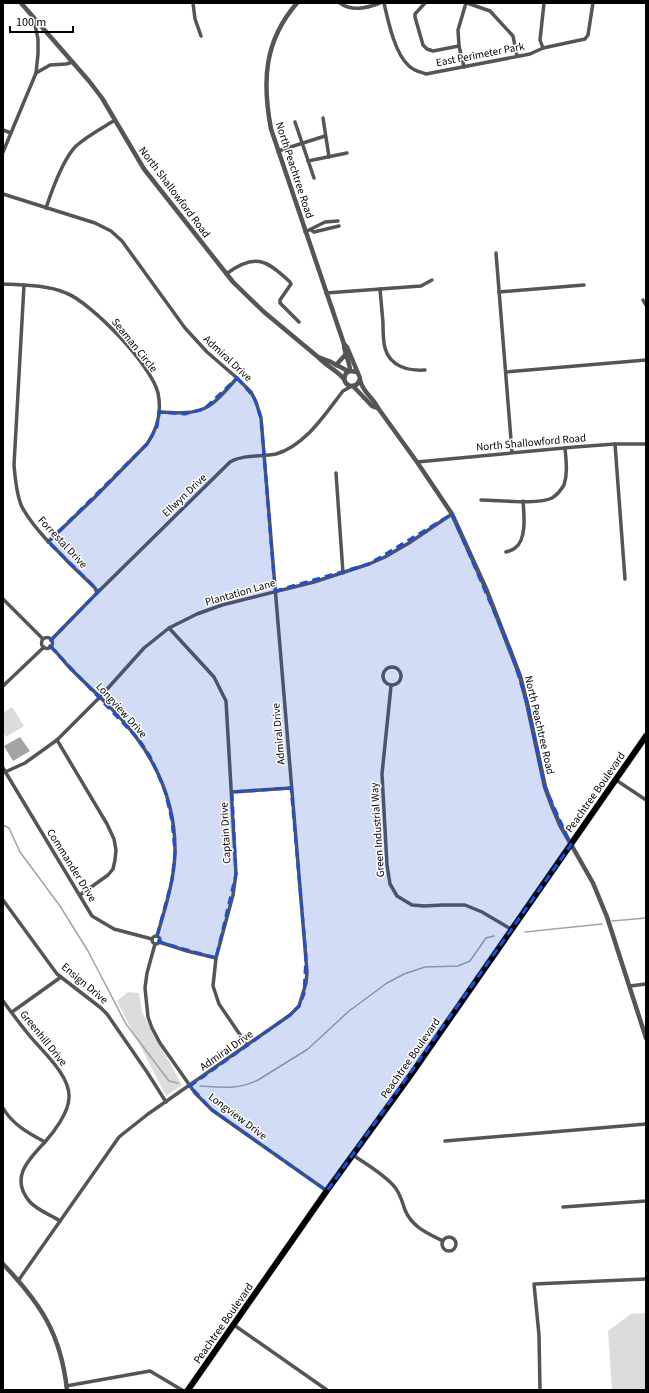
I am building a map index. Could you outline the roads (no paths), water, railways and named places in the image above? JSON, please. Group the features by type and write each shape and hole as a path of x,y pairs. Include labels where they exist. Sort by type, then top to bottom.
{"highway":[{"name":"Peachtree Boulevard","path":"188,1390 352,1155 410,1076 646,736"}],"street":[{"name":"North Shallowford Road","path":"21,3 73,62 102,98 144,169 226,274 251,301 318,357 323,363 338,372 344,381"},
{"path":"193,3 195,19 201,36"},
{"name":"North Peachtree Road","path":"297,3 278,28 270,49 266,72 266,106 278,151 350,363 349,371"},
{"path":"340,3 347,7 362,8 380,3"},
{"name":"East Perimeter Park","path":"384,3 396,45 408,66 414,70 426,74 530,54 543,48 583,40 587,37 593,3"},
{"path":"425,3 415,14 423,45 427,49 433,51 459,46"},
{"path":"464,67 459,46 458,30 466,3 490,10 513,36 517,56"},
{"path":"543,48 540,40 544,3"},
{"path":"3,152 36,73 38,39 32,16"},
{"path":"36,73 50,65 73,62"},
{"path":"322,118 329,157"},
{"path":"46,208 64,163 72,151 84,140 115,120"},
{"path":"295,122 314,178"},
{"path":"3,130 11,133"},
{"path":"278,151 325,136"},
{"path":"308,161 347,153"},
{"name":"Admiral Drive","path":"3,194 95,223 106,228 117,236 185,328 207,352 237,378 250,392 256,402 261,418 306,955 306,983 299,1006 279,1024 148,1114 119,1137 18,1281"},
{"path":"305,232 311,230 312,227 325,222 338,221"},
{"path":"311,230 314,232 339,226"},
{"path":"496,253 512,452"},
{"path":"226,274 244,262 249,261 259,262 275,268 291,284 290,288 280,300 280,303 299,322"},
{"path":"326,292 421,286 432,280"},
{"name":"Seaman Circle","path":"3,284 48,288 66,293 99,315 123,340 150,376 157,391 159,412 157,427 147,444 48,542"},
{"name":"Forrestal Drive","path":"24,285 14,465 21,504 32,523 48,542 96,588 97,593"},
{"path":"499,292 584,285"},
{"path":"380,289 386,352 398,365 404,368 412,370 425,370"},
{"path":"643,300 646,305"},
{"name":"North Peachtree Road","path":"344,344 352,358 364,391 374,400 378,408 452,514 487,591 512,656 527,703 545,787 560,825 593,883 607,917 646,1038"},
{"path":"336,365 346,354"},
{"name":"North Shallowford Road","path":"318,357 349,371"},
{"path":"506,372 646,360"},
{"path":"343,391 345,375 349,371 357,372"},
{"path":"159,412 185,414 204,409 221,396 237,378"},
{"path":"352,386 357,384 360,380"},
{"name":"North Peachtree Road","path":"344,381 352,386 372,406 378,408"},
{"name":"Ellwyn Drive","path":"51,640 230,462 237,459 278,453 290,449 302,441 343,391 352,386"},
{"name":"North Shallowford Road","path":"417,462 512,452 615,444 646,444"},
{"path":"615,444 625,579"},
{"path":"482,500 540,501 551,498 560,492 564,483 566,471 565,448"},
{"path":"336,473 343,572"},
{"path":"506,552 516,548 523,533 523,501"},
{"name":"Plantation Lane","path":"4,773 25,763 57,740 100,697 144,648 169,628 197,614 222,605 314,582 369,564 385,557 409,543 452,514"},
{"path":"3,598 43,639"},
{"name":"Captain Drive","path":"169,628 214,677 226,701 236,874 233,895 216,958 213,986 215,996 247,1045"},
{"path":"3,686 44,647 47,648 50,646 52,643 51,640 47,637 43,639"},
{"path":"43,639 41,643 44,647"},
{"name":"Longview Drive","path":"50,646 126,724 151,758 165,791 173,829 175,853 170,887 157,936"},
{"name":"Green Industrial Way","path":"391,667 397,669 401,674 401,677 397,684 391,686 384,681 382,675 385,669 391,667"},
{"name":"Green Industrial Way","path":"391,686 382,774 387,865 390,884 397,896 412,905 465,905 482,912 511,929"},
{"path":"57,740 107,824 114,839 116,850 116,860 108,875 80,895"},
{"name":"Commander Drive","path":"3,768 4,773 92,916 114,929 152,939"},
{"path":"616,780 646,800"},
{"path":"232,792 291,788"},
{"name":"Ensign Drive","path":"3,900 61,977 107,1014 166,1102"},
{"path":"160,942 160,939 157,936 153,937 152,943 157,944 160,942 187,951 216,958"},
{"name":"Longview Drive","path":"155,944 147,973 145,988 148,1016 152,1028 160,1042 190,1086 212,1110 327,1191"},
{"path":"12,1012 61,977"},
{"path":"630,986 646,984"},
{"name":"Greenhill Drive","path":"3,1001 28,1034 53,1062 64,1079 68,1091 69,1098 63,1117 55,1130 26,1163 22,1173 21,1183 30,1202 60,1221"},
{"path":"3,1108 12,1120 21,1128 45,1142"},
{"path":"446,1141 646,1124"},
{"path":"352,1155 394,1185 408,1217 415,1225 422,1231 443,1241"},
{"path":"563,1207 646,1201"},
{"path":"3,1264 45,1316 54,1335 66,1388 150,1370 182,1390"},
{"path":"540,1390 539,1335 534,1284 646,1279"},
{"path":"234,1325 327,1390"}],"waterway":[{"path":"3,825 9,828 20,852 60,906 88,951 126,1024 169,1081 178,1083"},
{"path":"612,921 646,918"},
{"path":"525,932 602,924"},
{"path":"200,1086 237,1087 258,1080 308,1049 349,1011 387,983 404,974 425,967 458,966 470,961 486,938 494,936"}]}
